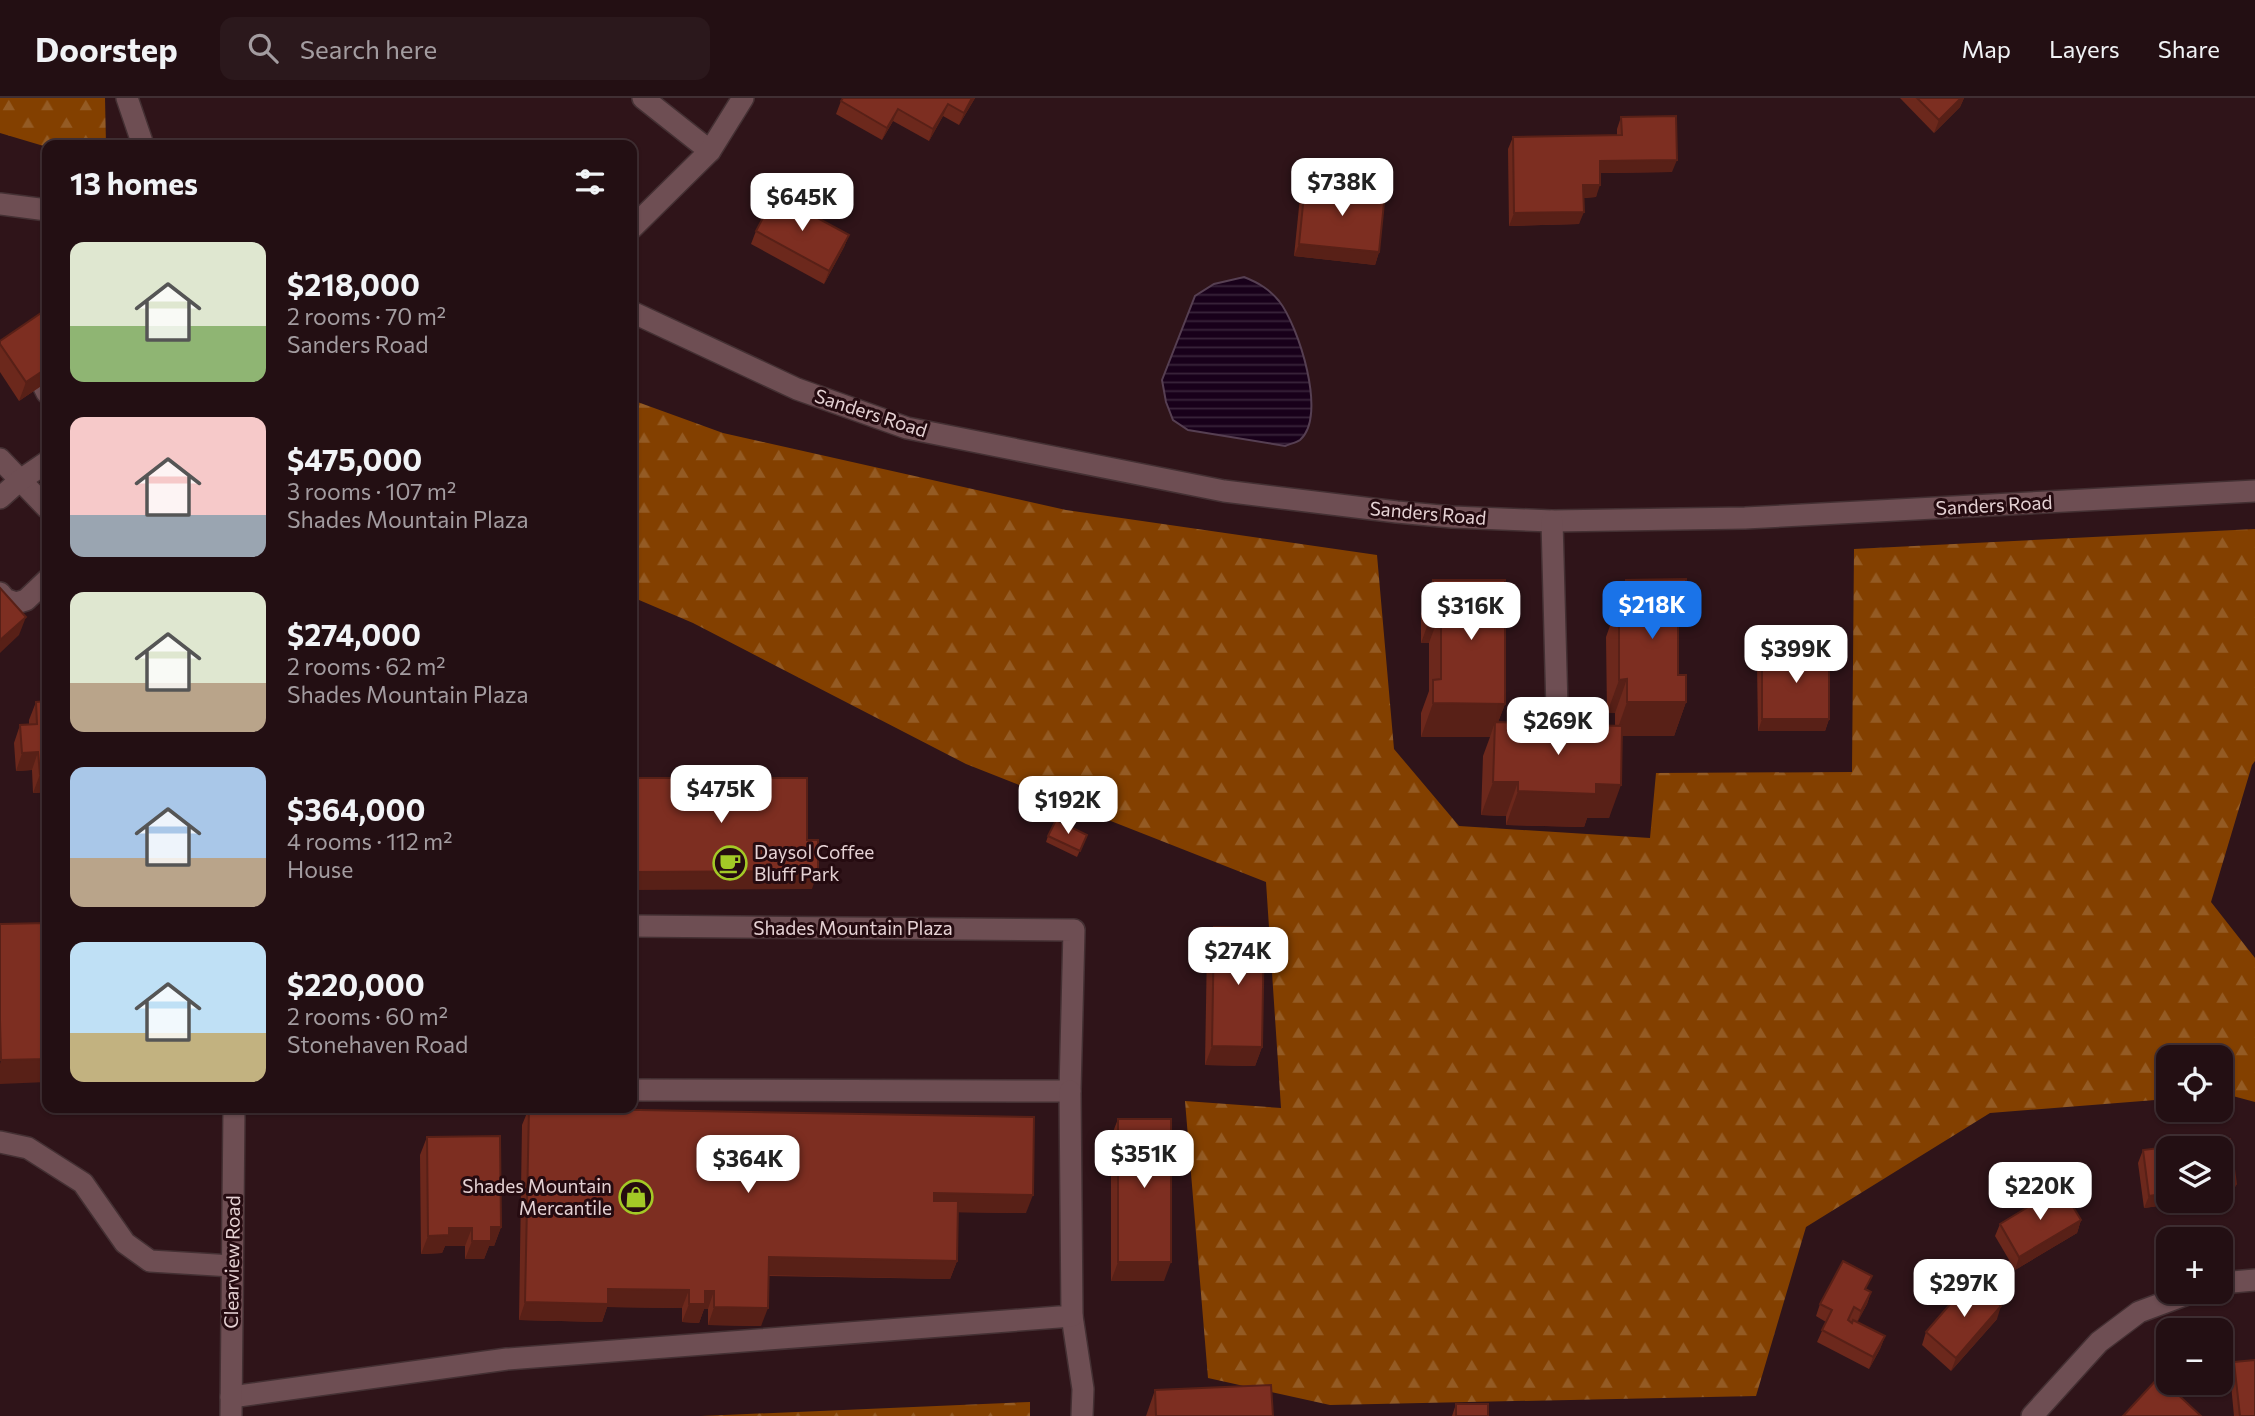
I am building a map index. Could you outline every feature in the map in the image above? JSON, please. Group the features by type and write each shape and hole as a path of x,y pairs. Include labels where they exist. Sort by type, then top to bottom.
{"street":[{"path":"127,98 141,140"},
{"path":"643,98 710,152"},
{"path":"637,223 710,152 743,98"},
{"path":"0,204 42,209"},
{"name":"Sanders Road","path":"637,314 797,389 907,428 1224,491 1452,517 1552,521 1745,518 2255,491"},
{"path":"0,459 42,503"},
{"path":"0,498 42,465"},
{"path":"1552,521 1557,709"},
{"path":"0,593 5,599 16,603 26,600 42,585"},
{"name":"Shades Mountain Plaza","path":"637,926 1074,930 1070,1091"},
{"path":"637,1090 1070,1091 1072,1316 1083,1389 1082,1416"},
{"name":"Clearview Road","path":"231,1406 234,1113"},
{"path":"0,1142 28,1148 82,1184 125,1243 150,1261 232,1266"},
{"path":"2233,1282 2255,1280"},
{"path":"2032,1416 2099,1342 2139,1312 2161,1304"},
{"path":"231,1406 506,1359 1072,1316"}],"green space":[{"path":"0,98 105,98 106,140 42,140 42,146 0,133"},
{"path":"637,402 723,433 1066,510 1377,555 1394,749 1459,826 1650,838 1656,773 1852,772 1854,549 2255,529 2255,761 2211,902 2255,958 2255,1102 2233,1096 2233,1045 2156,1045 2156,1100 1990,1113 1806,1227 1756,1396 1330,1405 1208,1378 1185,1101 1281,1108 1266,882 966,764 693,623 637,599"},
{"path":"1030,1402 1030,1416 701,1416"}],"shaded area":[{"path":"1244,277 1263,287 1279,301 1294,329 1307,370 1311,392 1308,428 1300,440 1285,446 1188,430 1173,420 1166,402 1162,380 1195,296 1214,284"}],"building":[{"path":"843,98 972,98 964,113 948,104 933,129 898,109 887,128 841,101"},
{"path":"1917,98 1961,98 1939,120"},
{"path":"1676,116 1677,160 1600,161 1600,185 1583,185 1584,212 1514,213 1513,137 1622,135 1621,117"},
{"path":"1305,185 1385,193 1379,252 1299,244"},
{"path":"775,195 849,235 829,271 756,231"},
{"path":"42,312 42,371 26,382 0,341"},
{"path":"1686,579 1686,607 1678,607 1678,675 1686,675 1686,702 1627,702 1627,679 1619,680 1619,603 1627,603 1626,580"},
{"path":"1433,580 1505,580 1505,704 1433,703 1433,680 1441,679 1441,610 1433,610"},
{"path":"0,588 26,617 0,640"},
{"path":"1829,650 1829,719 1762,719 1762,651"},
{"path":"42,701 42,774 38,752 22,753 20,725 37,724 36,702"},
{"path":"1495,722 1622,726 1621,785 1596,784 1596,794 1518,791 1518,782 1493,782"},
{"path":"637,778 807,778 807,840 818,840 818,871 637,872"},
{"path":"1056,820 1087,835 1080,851 1048,836"},
{"path":"42,923 42,1059 1,1060 0,924"},
{"path":"1214,927 1264,928 1262,1047 1212,1046"},
{"path":"637,1110 1034,1117 1033,1195 934,1193 934,1201 958,1201 957,1261 769,1257 768,1308 714,1307 714,1291 705,1291 705,1304 689,1304 689,1290 608,1289 608,1304 525,1302 529,1113 637,1113"},
{"path":"1118,1119 1171,1119 1171,1262 1118,1262"},
{"path":"500,1136 501,1227 491,1227 491,1241 472,1241 472,1228 449,1228 449,1235 428,1236 427,1137"},
{"path":"2156,1148 2156,1195 2149,1196 2143,1150"},
{"path":"2233,1162 2236,1184 2233,1184"},
{"path":"2061,1187 2081,1220 2019,1257 2000,1224"},
{"path":"1843,1261 1872,1276 1865,1289 1871,1292 1861,1311 1854,1307 1848,1320 1885,1336 1873,1357 1822,1330 1832,1310 1820,1304"},
{"path":"1971,1280 2001,1306 1956,1358 1926,1332"},
{"path":"2255,1360 2255,1416 2240,1416 2234,1362"},
{"path":"2156,1380 2156,1395 2178,1395 2201,1416 2123,1416"},
{"path":"1271,1385 1273,1416 1156,1416 1155,1390"},
{"path":"1456,1404 1488,1404 1488,1416 1456,1416"}],"place":[{"name":"Daysol Coffee Bluff Park","path":"730,863"},
{"name":"Shades Mountain Mercantile","path":"636,1197"}]}
